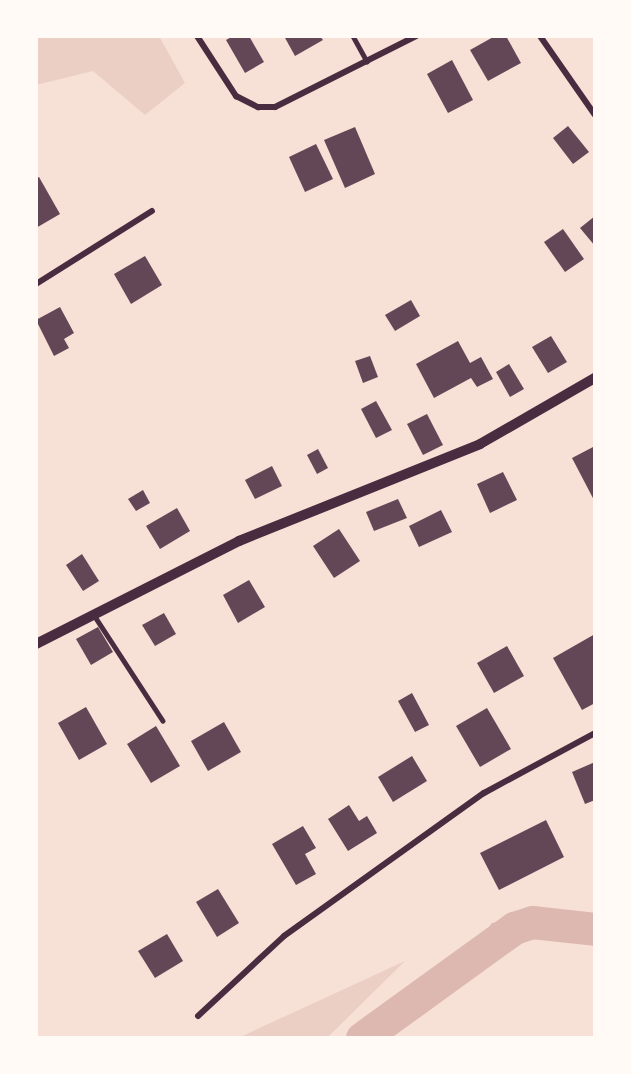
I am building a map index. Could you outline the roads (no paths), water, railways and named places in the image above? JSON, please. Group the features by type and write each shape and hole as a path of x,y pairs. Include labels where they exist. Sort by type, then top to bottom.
{"street":[{"path":"196,36 236,96 258,107 293,102 416,36"},
{"path":"540,36 595,115"},
{"path":"36,284 152,211"},
{"path":"36,644 93,612 238,541 480,444 595,378"},
{"path":"198,1016 284,936 474,800 595,733"}],"lane":[{"path":"353,36 368,61"},
{"path":"93,612 163,721"}],"waterway":[{"path":"362,1038 514,928 532,922 595,929"}]}
